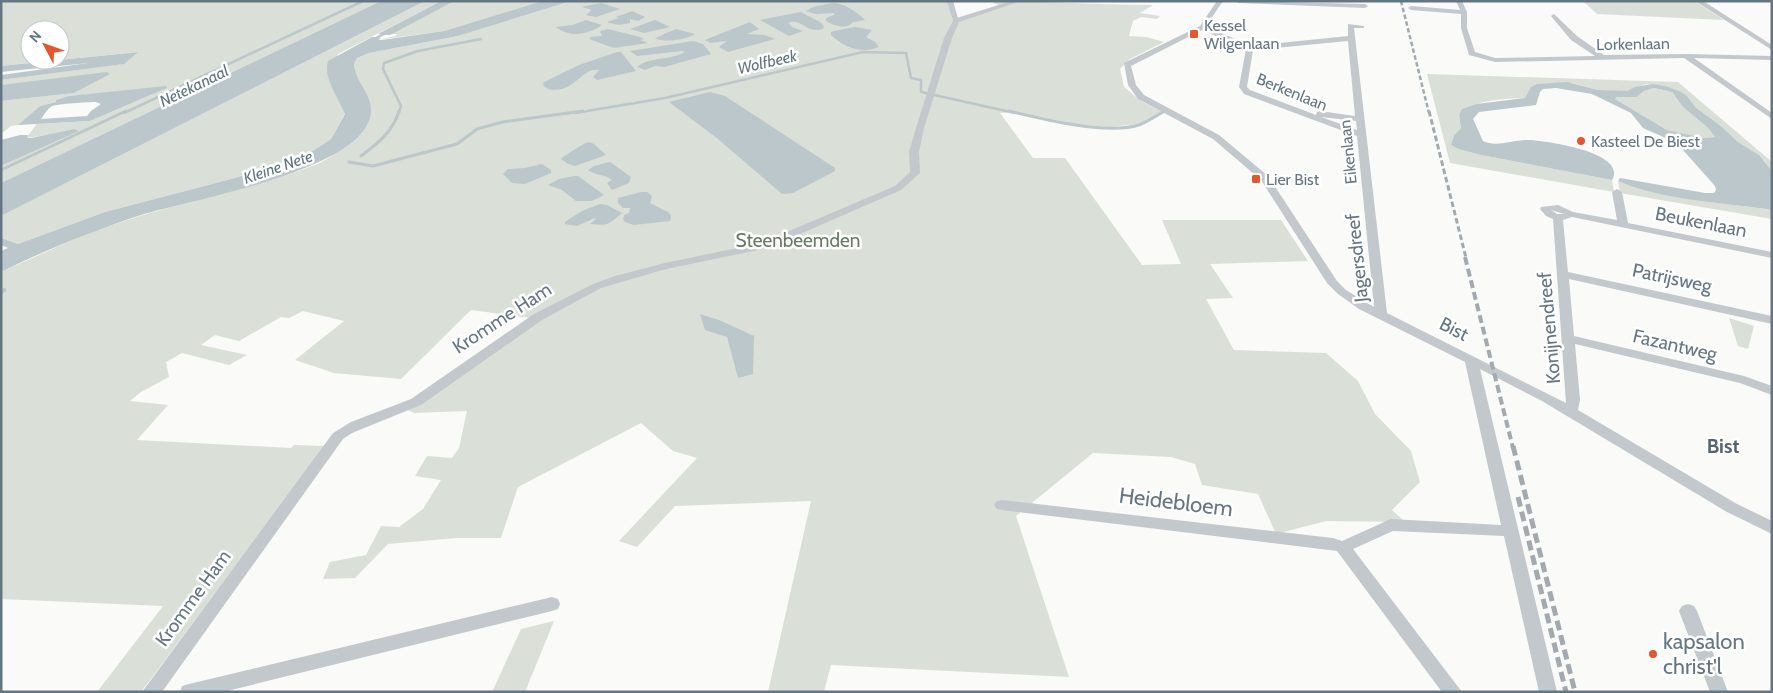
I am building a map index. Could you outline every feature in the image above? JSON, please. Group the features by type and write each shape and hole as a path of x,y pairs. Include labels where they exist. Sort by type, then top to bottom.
{"street":[{"path":"950,1 956,21 1018,1"},
{"path":"1202,27 1220,1"},
{"path":"1239,1 1344,3 1365,6"},
{"path":"1411,8 1464,12 1459,1"},
{"path":"1698,1 1772,48"},
{"name":"Lorkenlaan","path":"1464,12 1464,28 1472,53 1467,54 1470,60 1686,56 1772,58"},
{"path":"1554,16 1574,38 1603,58"},
{"name":"Kromme Ham","path":"150,692 338,436 348,429 400,410 416,402 538,317 597,286 665,266 764,246 898,188 915,173 914,152 948,38 956,21"},
{"path":"1250,48 1335,40 1352,42 1350,26 1362,26"},
{"name":"Berkenlaan","path":"1202,27 1250,48 1243,87 1247,92 1362,135"},
{"name":"Bist","path":"1202,27 1127,65 1128,77 1135,90 1149,102 1212,134 1258,171 1273,189 1333,283 1352,299 1571,412 1724,504 1772,528"},
{"name":"Eikenlaan","path":"1352,42 1368,198"},
{"path":"1686,56 1772,116"},
{"path":"1299,111 1360,119"},
{"path":"1617,192 1623,225"},
{"name":"Jagersdreef","path":"1368,198 1381,315"},
{"name":"Beukenlaan","path":"1570,214 1568,217 1558,217 1548,214 1545,209 1552,207 1560,208 1570,214 1772,255"},
{"name":"Beukenlaan","path":"1558,217 1561,240"},
{"name":"Konijnendreef","path":"1561,240 1573,400 1571,412"},
{"name":"Patrijsweg","path":"1563,274 1772,320"},
{"name":"Fazantweg","path":"1569,339 1744,380 1772,391"},
{"path":"1471,360 1548,692"},
{"name":"Heidebloem","path":"1002,506 1343,547"},
{"path":"1453,692 1343,547 1391,525 1511,531"},
{"path":"189,692 552,604"},
{"path":"1688,611 1719,692"}],"green space":[{"path":"8,1 381,1 1,183 1,166 78,131 26,138 37,124 90,121 167,88 70,96 40,106 18,125 11,126 1,134 1,101 74,93 110,73 1,85 1,80 123,64 136,52 70,59 70,20 20,20 20,64 1,66 1,3"},
{"path":"425,1 441,1 338,54 328,77 345,113 331,139 314,150 290,161 235,178 105,212 18,244 1,238 1,216"},
{"path":"447,1 542,1 444,31 377,40 396,36 397,34 384,34"},
{"name":"Steenbeemden","path":"571,1 950,1 952,19 999,5 993,3 997,1 1153,5 1140,13 1160,16 1157,19 1141,17 1133,21 1129,36 1146,37 1164,42 1130,59 1120,69 1124,87 1141,101 1164,113 1138,124 1111,127 1066,124 1013,112 1000,113 1033,158 1065,158 1142,265 1181,264 1162,220 1281,220 1308,261 1210,264 1233,298 1206,299 1234,350 1326,353 1358,381 1375,414 1411,451 1420,482 1392,510 1405,522 1326,521 1276,534 1258,494 1202,485 1195,464 1171,457 1093,453 1016,516 1069,677 831,665 824,692 768,692 811,501 675,506 637,547 619,541 697,458 673,451 641,423 518,487 501,538 457,538 388,544 355,578 323,579 330,562 366,555 381,526 399,527 423,509 441,480 415,476 427,456 452,458 459,448 467,411 414,413 408,410 530,318 471,310 401,379 334,373 295,360 344,321 303,311 289,318 281,317 239,341 215,335 201,345 247,355 229,365 182,353 166,362 169,377 141,392 130,401 168,405 137,440 291,448 294,445 325,446 141,692 97,692 163,606 1,599 1,272 88,233 143,215 293,173 318,164 332,156 362,133 361,85 355,73 354,64 357,58 369,53 458,36"},
{"path":"1583,1 1694,1 1724,20 1597,14"},
{"path":"1427,74 1678,82 1772,162 1772,171 1759,155 1738,142 1721,126 1695,108 1687,96 1666,86 1646,84 1624,92 1598,90 1572,83 1537,84 1525,98 1480,103 1459,115 1461,128 1454,135 1451,145 1458,149 1612,180 1614,192 1450,163"},
{"path":"1654,88 1672,92 1683,107 1708,128 1715,137 1704,138 1667,130 1615,99 1617,97 1637,97 1644,91"},
{"path":"1618,181 1655,192 1694,200 1772,210 1772,219 1620,193"},
{"path":"1729,318 1754,326 1748,349 1738,346"},
{"path":"554,621 525,692 492,692 521,629"}],"water":[{"path":"381,1 425,1 1,216 1,183"},
{"path":"441,1 454,1 390,35 378,34"},
{"name":"Kleine Nete","path":"542,1 571,1 458,36 369,53 357,58 354,64 356,72 369,99 371,114 368,123 354,141 331,156 266,182 123,221 53,248 1,272 1,251 8,248 1,245 1,238 18,244 105,212 235,178 290,161 314,150 331,139 345,114 329,81 328,61 372,37 381,38 378,40 382,40 444,31"},
{"path":"601,3 620,9 596,17 586,15 592,10 582,7"},
{"path":"832,3 850,8 865,20 853,22 844,27 826,21 826,18 834,15 834,13 815,14 806,11 813,7"},
{"path":"632,11 645,17 638,21 630,19 630,23 618,25 607,22 619,18 616,17"},
{"path":"801,12 820,22 824,26 823,29 812,29 797,22 788,23 792,27 803,31 789,36 760,20"},
{"path":"586,20 602,25 579,34 567,33 556,27 572,25"},
{"path":"655,20 670,27 644,33 630,29"},
{"path":"750,22 759,29 747,34 765,35 775,39 728,52 719,47 727,41 710,43 705,40"},
{"path":"855,27 872,30 866,37 875,42 879,47 860,50 842,43 831,35 831,32"},
{"path":"608,29 640,37 644,39 640,40 648,43 614,48 589,39 602,36 600,31"},
{"path":"676,29 695,34 675,40 659,40 655,38"},
{"path":"693,41 703,44 711,54 664,67 655,66 645,70 637,67 648,61 673,57 685,52 637,56 630,51"},
{"path":"138,52 124,64 1,80 1,75 37,70 70,70 70,65 88,63 70,65 70,59"},
{"path":"621,52 636,71 597,80 593,77 599,70 593,70 564,88 557,90 548,89 543,85 544,82 579,65"},
{"path":"20,64 20,70 1,72 1,66"},
{"path":"107,72 110,74 74,93 1,101 1,85"},
{"path":"1567,82 1598,90 1627,91 1635,87 1652,84 1666,86 1681,92 1687,96 1696,108 1721,126 1738,142 1759,155 1772,171 1772,210 1674,197 1636,188 1618,181 1620,178 1705,193 1714,193 1716,190 1715,186 1683,150 1668,139 1643,128 1631,113 1592,94 1556,88 1543,89 1540,92 1536,105 1479,112 1473,119 1483,141 1488,143 1494,144 1523,140 1538,141 1567,146 1597,155 1608,162 1614,170 1612,180 1481,155 1458,149 1451,145 1454,135 1461,128 1459,115 1462,109 1476,104 1525,98 1531,87 1537,84","holes":["1654,88 1672,92 1683,107 1708,128 1715,137 1704,138 1667,130 1615,99 1617,97 1637,97 1644,91"]},
{"path":"166,86 167,88 90,121 18,125 40,106 69,96","holes":["92,102 101,104 87,116 41,119 52,106"]},
{"path":"710,92 725,96 835,168 835,171 793,193 782,194 718,139 669,102"},
{"path":"75,129 79,131 1,166 1,140 20,135 28,135 27,138 31,138"},
{"path":"588,142 594,144 606,155 575,166 561,159 574,150"},
{"path":"610,162 631,177 629,183 612,190 607,183 612,180 588,170 594,166"},
{"path":"542,164 551,170 551,173 525,184 512,183 503,174 508,169"},
{"path":"578,176 604,195 592,201 576,201 562,190 548,185 559,179"},
{"path":"647,192 652,196 650,203 668,212 671,216 670,221 634,225 625,222 623,219 624,215 629,213 630,208 623,208 618,203 618,198"},
{"path":"600,204 607,205 622,213 610,223 604,225 590,224 595,218 577,226 565,224 565,222 582,211"},
{"path":"700,314 719,320 754,336 753,374 738,378 727,337 705,330"}],"waterway":[{"name":"Netekanaal","path":"124,113 363,1"},
{"path":"374,39 388,32"},
{"path":"399,113 401,106 383,69 384,63 418,51 481,39"},
{"name":"Wolfbeek","path":"575,113 665,98 863,52 906,53 911,78 921,80 921,92 1015,113"},
{"path":"1,170 126,111"},
{"path":"361,156 389,131 399,111"},
{"name":"Wolfbeek","path":"349,162 373,166 457,144 477,129 503,122 583,111"},
{"name":"Wolfbeek","path":"1009,111 1074,125 1110,128 1126,128 1139,125 1163,112"}],"railway":[{"path":"1401,1 1429,113"},
{"path":"1429,111 1466,258"},
{"path":"1465,257 1513,448"},
{"path":"1513,446 1575,692"},
{"path":"1518,497 1566,692"}],"place":[{"name":"Kessel Wilgenlaan","path":"1194,34"},
{"name":"Kasteel De Biest","path":"1581,141"},
{"name":"Lier Bist","path":"1256,179"},
{"name":"kapsalon christ'l","path":"1653,654"}],"district":[{"name":"Bist","path":"1723,446"}]}
